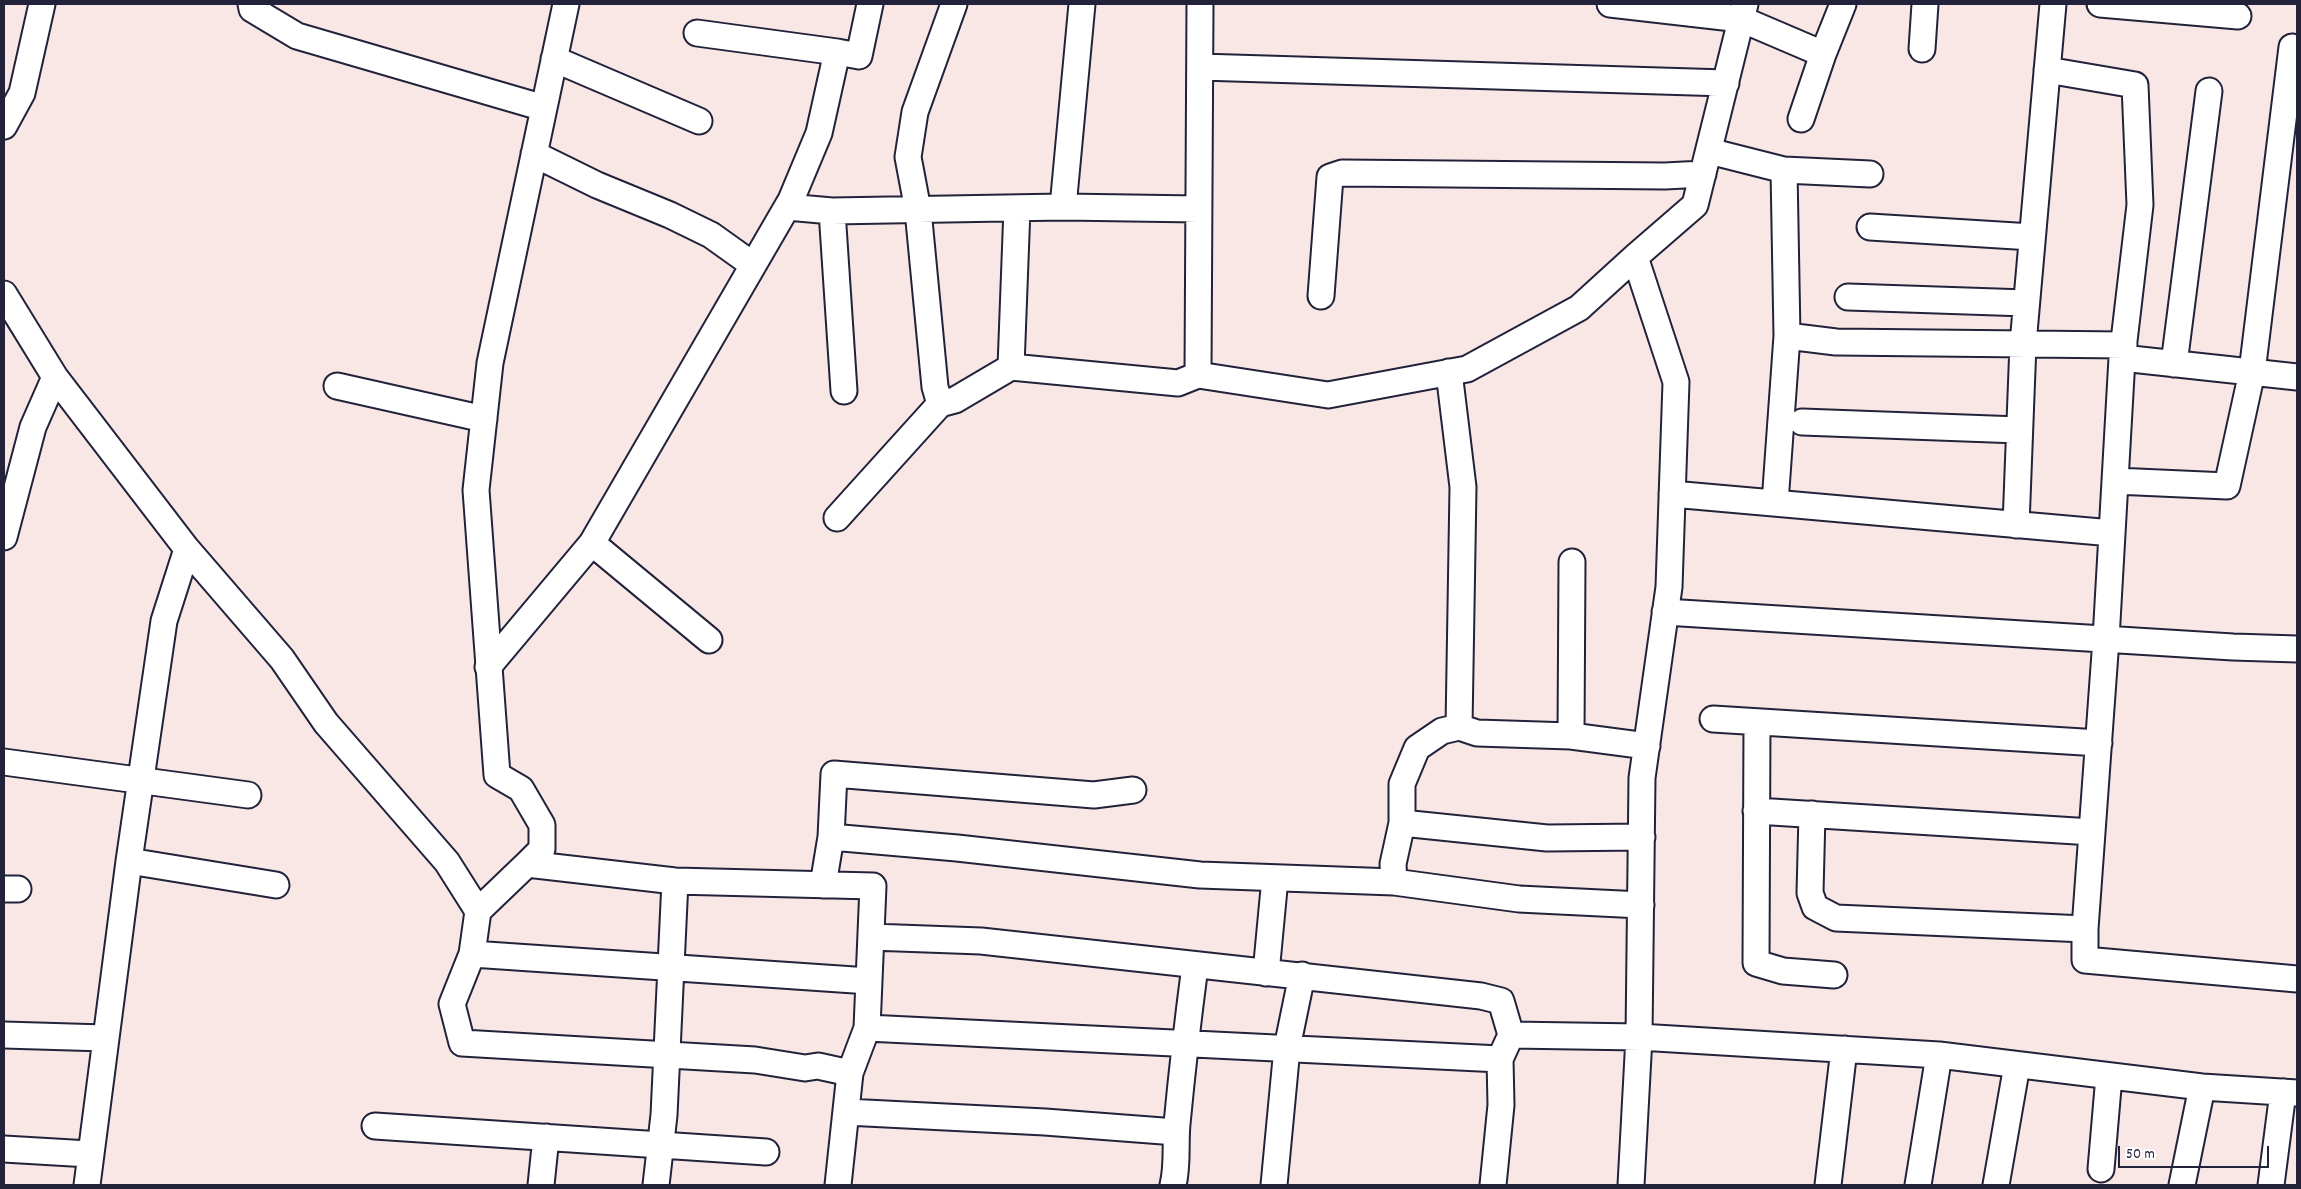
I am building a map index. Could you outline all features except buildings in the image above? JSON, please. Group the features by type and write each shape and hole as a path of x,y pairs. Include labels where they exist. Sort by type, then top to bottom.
{"street":[{"path":"4,126 22,93 42,4"},
{"path":"251,4 252,9 297,36 544,108"},
{"path":"566,4 490,363 476,490 497,775 521,789 542,825 542,849 478,911 472,954 452,1004 462,1043 755,1060 806,1068 818,1066 850,1073"},
{"path":"697,33 859,56 870,4"},
{"path":"940,404 935,387 918,210 908,157 915,112 954,4"},
{"path":"1063,207 1082,4"},
{"path":"1198,375 1200,4"},
{"path":"1610,4 1743,12 1823,54"},
{"path":"1801,119 1842,4"},
{"path":"1922,48 1925,4"},
{"path":"2016,525 2023,344 2053,4"},
{"path":"2100,4 2238,16"},
{"path":"837,518 940,404 954,400 1011,367 1178,383 1198,375 1328,395 1467,369 1579,308 1695,205 1743,12"},
{"path":"2115,481 2227,486 2252,372 2292,47"},
{"path":"488,667 592,544 787,207 819,133 837,52"},
{"path":"554,58 699,121"},
{"path":"1200,66 1726,83"},
{"path":"2047,70 2135,85 2140,205 2123,351 2106,639 2085,929 2085,960 2297,979"},
{"path":"2174,364 2209,91"},
{"path":"534,154 597,186 670,215 711,235 752,265"},
{"path":"1321,296 1330,177 1342,173 1665,176 1706,162 1784,170 1870,174"},
{"path":"1775,503 1787,336 1784,170"},
{"path":"787,207 832,211 1063,207 1198,209"},
{"path":"1011,367 1017,208"},
{"path":"832,211 844,391"},
{"path":"1870,227 2032,237"},
{"path":"1631,1185 1640,1037 1642,778 1668,587 1676,382 1635,257"},
{"path":"4,294 55,377 186,549 282,659 326,723 447,862 478,911"},
{"path":"1848,297 2026,304"},
{"path":"1787,336 1836,342 2023,344 2123,351 2174,364 2297,378"},
{"path":"1449,372 1463,486 1460,727"},
{"path":"4,537 33,427 55,377"},
{"path":"337,386 484,419"},
{"path":"1802,422 2019,430"},
{"path":"1672,494 2112,533"},
{"path":"592,544 710,640"},
{"path":"87,1185 89,1154 140,780 164,621 186,549"},
{"path":"1571,736 1572,562"},
{"path":"1665,612 2297,649"},
{"path":"1713,719 2098,743"},
{"path":"1756,722 1756,963 1783,970 1834,975"},
{"path":"1394,882 1393,864 1402,823 1402,784 1417,748 1442,731 1460,727 1477,733 1571,736 1647,746"},
{"path":"4,762 248,796"},
{"path":"823,885 831,837 834,774 1094,795 1133,790"},
{"path":"1756,811 2092,832"},
{"path":"1812,814 1810,893 1815,907 1836,918 2085,929"},
{"path":"1402,823 1547,838 1642,837"},
{"path":"831,837 957,848 1200,875 1394,882 1519,899 1641,905"},
{"path":"129,861 276,885"},
{"path":"527,864 675,881 873,886 867,1028 850,1073 838,1185"},
{"path":"1266,973 1275,878"},
{"path":"656,1185 661,1146 667,1055 675,881"},
{"path":"870,937 981,941 1481,996 1501,1001 1511,1035 1500,1059 1501,1105 1493,1185"},
{"path":"472,954 869,981"},
{"path":"1173,1185 1176,1173 1176,1132 1184,1044 1196,966"},
{"path":"1274,1185 1287,1048 1302,976"},
{"path":"867,1028 1500,1059"},
{"path":"1511,1035 1640,1037 1939,1055 2202,1087 2290,1093 2271,1185"},
{"path":"4,1036 105,1038"},
{"path":"1828,1185 1844,1049"},
{"path":"1918,1185 1939,1055"},
{"path":"1996,1185 2017,1064"},
{"path":"2101,1168 2109,1076"},
{"path":"2182,1185 2202,1087"},
{"path":"846,1112 1046,1122 1176,1132"},
{"path":"375,1126 766,1152"},
{"path":"541,1185 546,1137"},
{"path":"4,1149 89,1154"}]}
